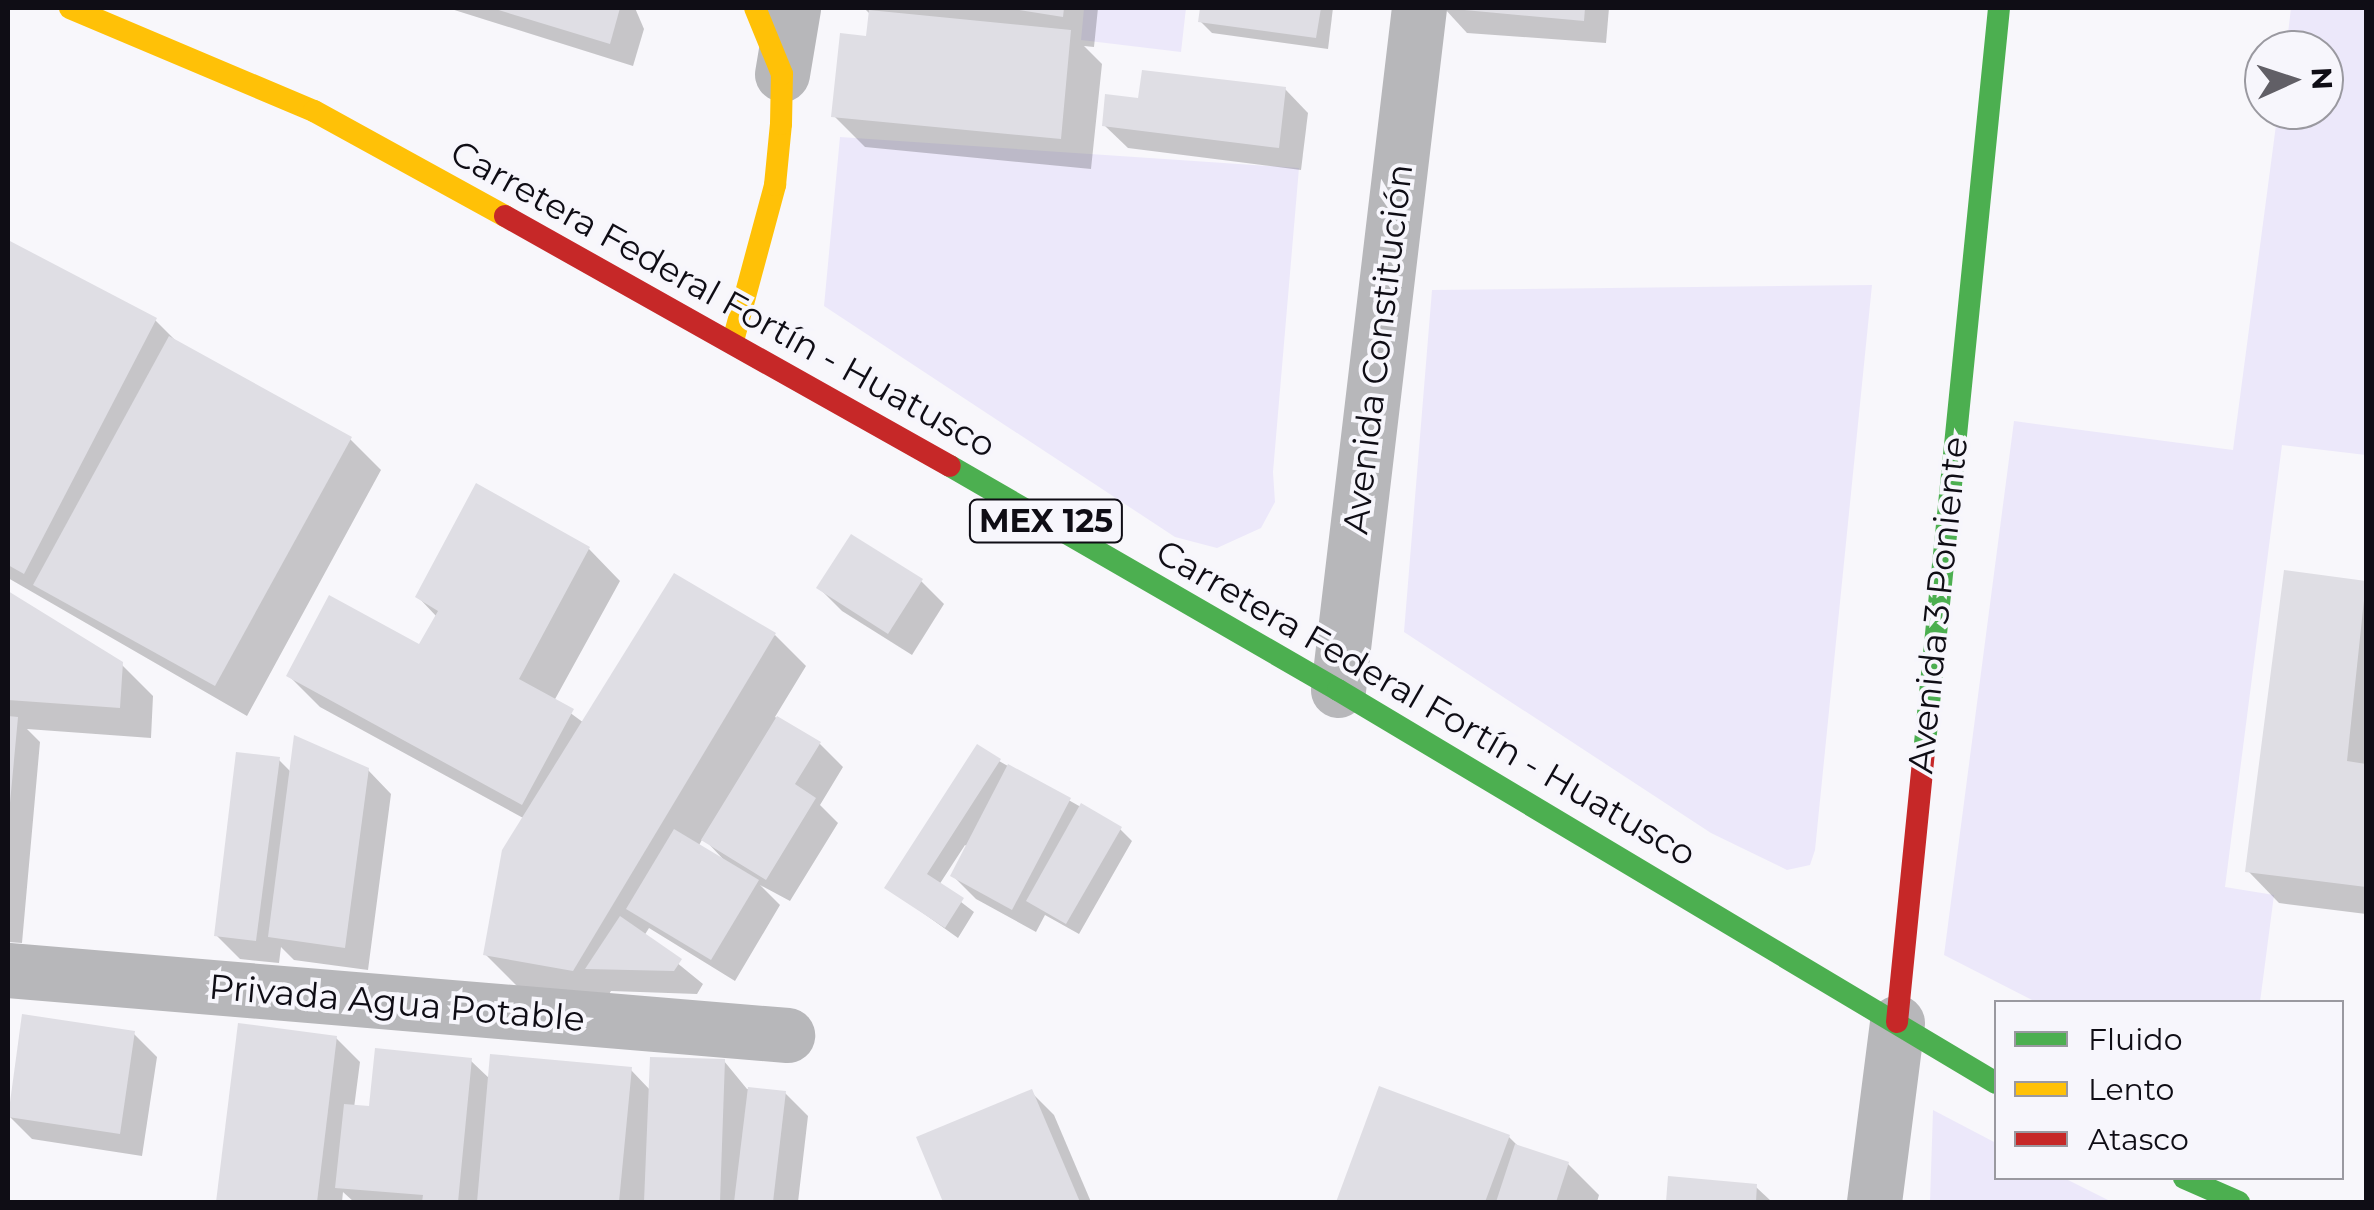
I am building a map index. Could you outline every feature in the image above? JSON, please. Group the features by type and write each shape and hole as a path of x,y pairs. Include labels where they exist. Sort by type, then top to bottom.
{"main road":[{"name":"Carretera Federal Fortín - Huatusco","path":"70,8 314,112 733,341 1338,690 1994,1082"},
{"path":"733,341 776,185 782,74 755,8"},
{"name":"Avenida 3 Poniente","path":"1897,1022 1999,8"},
{"path":"2188,1180 2238,1202"}],"street":[{"path":"782,74 793,8"},
{"name":"Avenida Constitución","path":"1338,690 1418,8"},
{"name":"Privada Agua Potable","path":"8,970 787,1035"},
{"name":"Avenida 3 Poniente","path":"1874,1202 1897,1022"}],"shaded area":[{"path":"1084,8 1186,8 1181,52 1081,40"},
{"path":"2291,8 2366,8 2366,455 2282,445 2225,887 2274,895 2260,1000 2032,1000 1944,955 2014,421 2233,450 2275,130 2344,130 2344,30 2288,30"},
{"path":"840,137 1299,168 1273,472 1275,502 1261,528 1217,548 1175,537 824,306"},
{"path":"1872,285 1815,850 1810,865 1787,870 1711,833 1404,632 1432,290"},
{"path":"1933,1110 1994,1142 1994,1180 2068,1180 2112,1202 1930,1202"}],"building":[{"path":"492,8 620,8 610,44"},
{"path":"1007,8 1064,8 1063,17"},
{"path":"1200,8 1321,8 1316,38 1198,22"},
{"path":"1443,8 1585,8 1584,21"},
{"path":"869,10 1071,30 1061,139 831,117 840,33 866,36"},
{"path":"1142,70 1286,87 1279,148 1102,126 1105,94 1138,98"},
{"path":"8,240 157,318 24,574 8,565"},
{"path":"169,336 352,437 215,686 33,585"},
{"path":"476,483 590,547 519,679 574,709 522,805 286,676 329,595 419,644 438,611 415,597"},
{"path":"851,534 923,579 888,634 816,588"},
{"path":"2284,570 2366,581 2347,761 2366,764 2366,887 2245,872"},
{"path":"674,573 776,633 573,971 483,955 502,850"},
{"path":"8,591 123,662 120,708 8,700"},
{"path":"8,716 18,717 10,803 8,803"},
{"path":"777,716 821,742 795,784 816,798 766,880 701,840"},
{"path":"294,735 369,768 345,948 268,937"},
{"path":"977,744 1001,759 927,874 964,898 945,928 884,888"},
{"path":"236,752 280,757 256,941 214,936"},
{"path":"1008,764 1071,798 1012,910 950,876"},
{"path":"1081,803 1122,827 1066,924 1026,901"},
{"path":"674,829 759,880 711,960 626,909"},
{"path":"620,916 682,959 674,971 585,969"},
{"path":"22,1014 135,1031 120,1134 8,1117"},
{"path":"238,1023 337,1036 317,1202 216,1202"},
{"path":"375,1048 472,1058 458,1202 422,1202 423,1195 335,1188 344,1104 369,1106"},
{"path":"490,1054 632,1067 619,1202 477,1202"},
{"path":"650,1057 725,1059 720,1202 644,1202"},
{"path":"1379,1086 1510,1135 1485,1202 1336,1202"},
{"path":"748,1087 786,1091 773,1202 734,1202"},
{"path":"1032,1089 1080,1202 943,1202 916,1137"},
{"path":"1515,1144 1569,1162 1556,1202 1496,1202"},
{"path":"1668,1176 1757,1184 1756,1202 1666,1202"}],"traffic: fast":[{"path":"1924,753 1999,8"},
{"path":"950,466 1338,690 1994,1082"},
{"path":"2189,1180 2239,1202"}],"traffic: slow":[{"path":"70,8 314,111 505,216"},
{"path":"733,341 775,185 781,124 782,74 755,8"}],"traffic: jam":[{"path":"505,216 950,466"},
{"path":"1897,1022 1924,753"}]}
